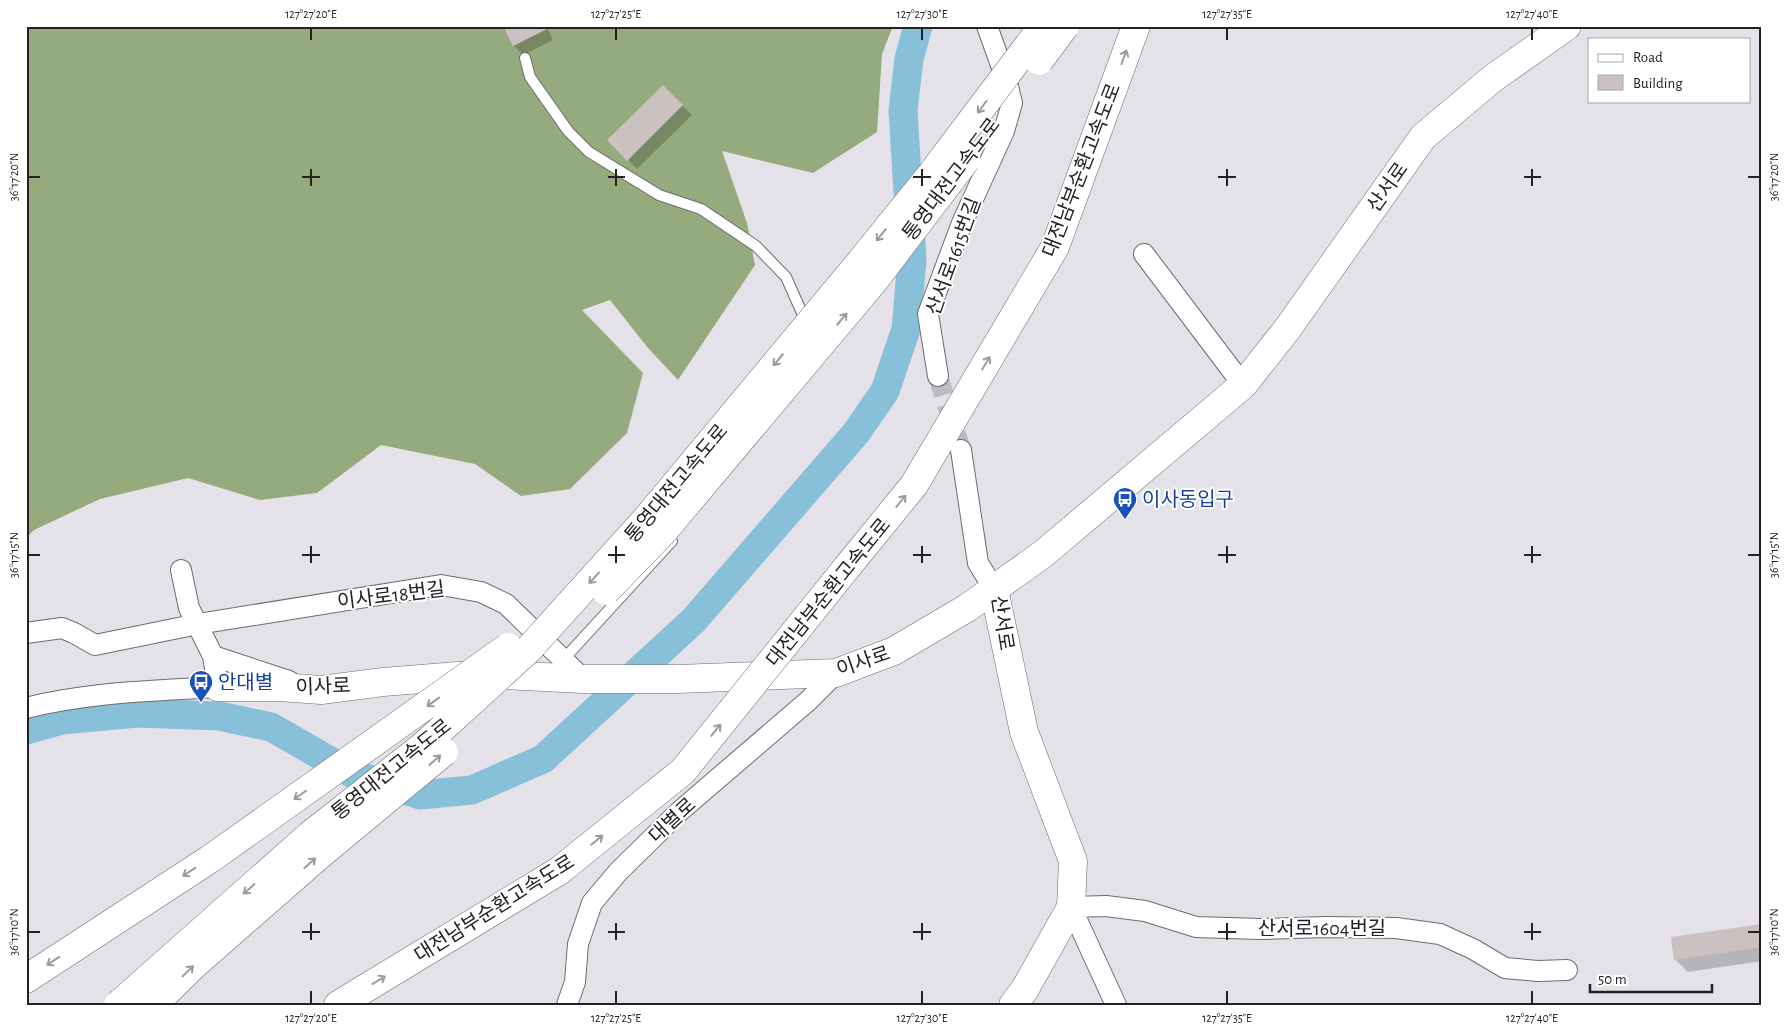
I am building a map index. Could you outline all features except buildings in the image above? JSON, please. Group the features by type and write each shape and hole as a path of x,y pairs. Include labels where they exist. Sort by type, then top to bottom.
{"main road":[{"name":"통영대전고속도로","path":"118,1005 310,835 422,746 528,650 648,517 861,261 933,172 1042,26"},
{"name":"통영대전고속도로","path":"153,1005 194,965 322,853 436,760 540,660 662,532 874,280 1065,26"},
{"name":"대전남부순환고속도로","path":"338,1005 559,871 683,771 914,485 1055,247 1136,26"},
{"name":"산서로","path":"1013,1005 1025,989 1071,908 1073,861 1024,732 994,589 1043,554 1243,384 1288,328 1423,137 1492,79 1567,26"},
{"name":"이사로","path":"218,687 279,687 321,690 383,682 482,674 587,679 678,679 836,673 894,651 967,608 994,589"},
{"path":"26,979 210,859 572,601"}],"street":[{"name":"산서로1615번길","path":"938,376 928,314 962,223 1004,131 1012,103 1007,82 987,26"},
{"path":"1144,254 1243,384"},
{"path":"961,450 978,563 994,589"},
{"path":"181,570 189,608 213,656 218,687"},
{"name":"이사로18번길","path":"26,633 62,628 95,646 198,624 441,585 481,592 506,604 563,660 587,679"},
{"path":"213,656 321,690"},
{"name":"대별로","path":"567,1005 575,982 578,944 592,903 618,872 680,811 808,701 836,673"},
{"name":"이사로","path":"26,708 45,703 109,693 218,687"},
{"name":"산서로1604번길","path":"1071,908 1106,906 1145,911 1196,927 1261,929 1327,927 1396,928 1440,934 1473,949 1505,968 1538,971 1567,970"},
{"name":"산서로","path":"1071,908 1116,1005"}],"lane":[{"path":"525,58 530,77 568,131 589,152 659,195 701,209 756,246 786,277 821,356 801,384"},
{"path":"563,660 640,578 678,534"}],"green space":[{"path":"26,26 893,26 882,54 877,132 813,173 722,151 747,223 755,265 678,380 648,348 610,300 582,310 643,373 627,433 570,489 521,496 475,464 381,445 317,493 260,500 188,478 100,499 34,530 26,538"}],"waterway":[{"path":"26,730 62,720 137,713 219,716 271,727 353,774 420,795 472,790 543,759 694,620 856,433 885,391 906,329 912,259 903,110 909,59 918,26"}],"tunnel":[{"path":"938,376 961,450"}],"place":[{"name":"이사동입구","path":"1125,520"},
{"name":"안대별","path":"201,703"}]}
